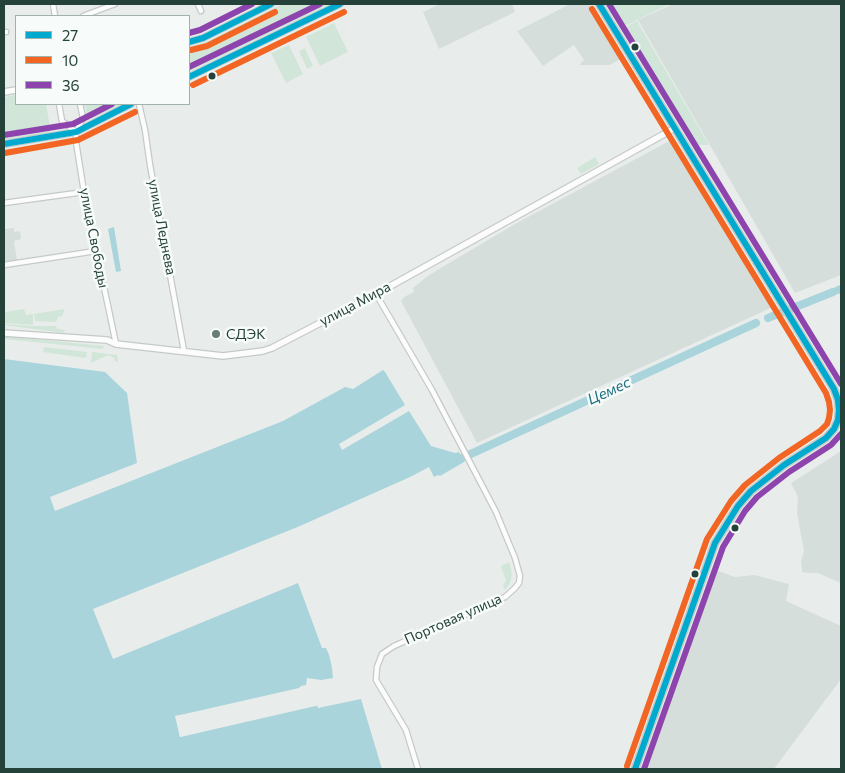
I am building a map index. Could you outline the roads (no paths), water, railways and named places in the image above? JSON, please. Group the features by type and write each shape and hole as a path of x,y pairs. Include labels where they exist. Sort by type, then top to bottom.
{"highway":[{"path":"598,4 834,389 839,410 838,420 834,429 826,438 784,465 751,491 738,506 715,543 635,769"}],"street":[{"path":"86,15 116,4"},
{"path":"198,4 201,10"},
{"path":"190,42 203,38 271,4"},
{"path":"190,77 340,4"},
{"path":"59,105 62,122 76,132"},
{"name":"улица Свободы","path":"80,105 83,118 76,132 76,142 84,192 116,344"},
{"path":"4,144 76,132 129,105"},
{"name":"улица Леднева","path":"139,105 184,351"},
{"name":"улица Мира","path":"4,333 107,340 116,344 223,356 263,352 376,294 675,128"},
{"path":"4,203 84,192"},
{"path":"4,265 96,251"},
{"name":"Портовая улица","path":"376,294 413,356 485,489 515,558 520,576 514,590 505,596 394,646 382,654 377,666 376,680 406,730 418,769"}],"water":[{"path":"114,227 121,271 116,272 108,229"},
{"path":"4,359 105,372 127,393 137,463 50,497 55,511 283,421 345,387 353,389 383,370 405,405 339,444 342,450 409,411 431,446 455,453 459,452 464,462 440,476 434,477 429,467 300,526 93,609 113,659 298,583 322,648 326,648 329,655 333,678 321,680 307,678 306,685 299,688 176,716 180,737 317,704 318,708 361,699 382,769 4,769"}],"waterway":[{"name":"Цемес","path":"768,318 833,292"},
{"name":"Цемес","path":"462,458 756,323"}],"place":[{"name":"СДЭК","path":"216,334"}]}
